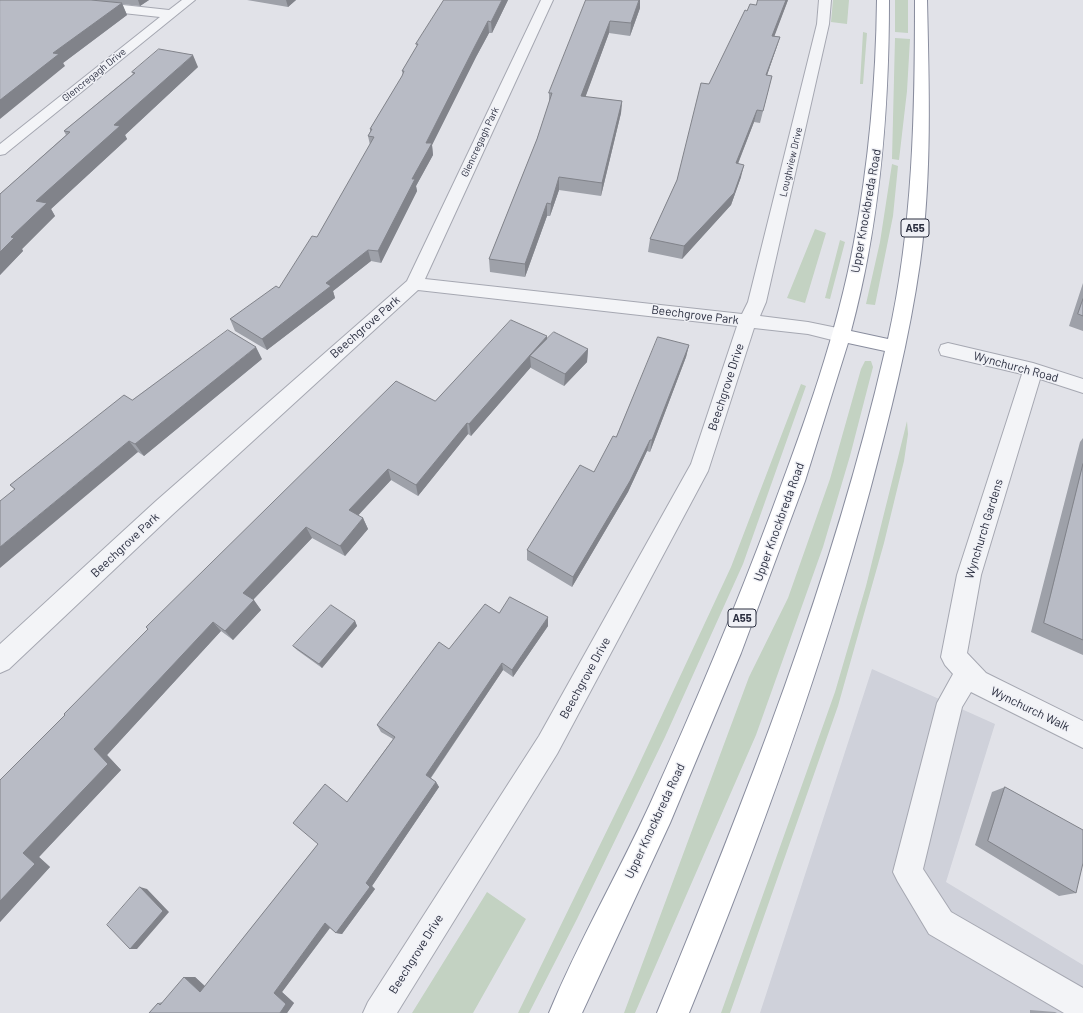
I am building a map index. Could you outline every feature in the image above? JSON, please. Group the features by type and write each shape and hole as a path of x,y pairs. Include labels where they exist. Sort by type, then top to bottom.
{"highway":[{"name":"Upper Knockbreda Road","path":"565,1013 672,786 754,589 808,443 840,335 858,264 869,205 883,87 883,0"},
{"name":"A55","path":"673,1013 760,792 801,678 833,581 873,443 895,347 911,262 919,188 922,76 921,0"},
{"path":"840,335 895,347"}],"street":[{"name":"Glencregagh Drive","path":"0,151 189,0"},
{"name":"Glencregagh Park","path":"414,284 547,0"},
{"name":"Loughview Drive","path":"749,322 755,310 770,253 823,24 825,0"},
{"path":"84,4 170,14"},
{"name":"Beechgrove Park","path":"0,661 170,503 414,284 808,328 840,335"},
{"name":"Beechgrove Drive","path":"379,1013 548,745 701,465 744,333 749,322"},
{"name":"Wynchurch Road","path":"948,350 1033,370 1083,386"},
{"name":"Wynchurch Gardens","path":"972,677 954,657 969,575 1033,370"},
{"path":"972,677 950,703 908,872 940,923 1083,1006"},
{"name":"Wynchurch Walk","path":"972,677 1083,735"}],"shaded area":[{"path":"872,669 995,724 946,882 1083,965 1083,1013 760,1013"}],"green space":[{"path":"833,0 849,0 847,24 831,22"},
{"path":"895,0 908,0 908,33 895,32"},
{"path":"863,32 867,33 863,84 860,84"},
{"path":"895,38 910,39 907,91 899,160 892,159"},
{"path":"892,164 898,166 893,216 875,305 866,304 880,242"},
{"path":"815,229 826,233 805,303 787,298"},
{"path":"840,240 845,242 830,299 825,298"},
{"path":"865,361 871,361 873,367 850,456 823,547 756,735 635,1013 624,1013 749,677 788,598 830,479 861,369"},
{"path":"801,384 806,386 743,564 665,737 577,919 529,1013 518,1013 635,773 731,567"},
{"path":"907,421 908,434 904,461 884,543 838,706 730,1013 721,1013 835,692 866,586"},
{"path":"487,892 526,919 473,1013 412,1013"}],"building":[{"path":"0,0 91,0 122,3 53,53 59,54 0,100"},
{"path":"444,0 502,0 491,22 488,21 426,143 432,143 412,179 415,179 378,251 368,250 326,283 331,286 262,339 230,319 276,286 279,288 312,236 317,237 374,137 368,136 372,129 370,129 402,76 404,71 402,71 418,44 416,44"},
{"path":"586,0 639,0 631,23 610,21 581,96 622,101 602,183 559,177 551,204 547,203 525,264 489,259 537,139 552,93 549,93"},
{"path":"758,0 786,0 772,36 780,37 766,75 772,76 763,111 757,110 736,163 744,165 734,193 684,246 650,239 677,180 701,83 709,84 745,10 747,11 750,4 756,5"},
{"path":"159,49 193,55 114,125 120,126 36,201 47,203 11,237 14,238 0,252 0,194 70,132 64,131 135,73 132,72"},
{"path":"1083,299 1083,316 1078,314"},
{"path":"511,320 547,336 469,424 467,423 416,485 388,469 349,510 363,518 340,546 306,527 243,593 254,600 225,631 213,622 94,749 108,764 23,853 35,864 0,901 0,780 148,629 146,627 396,381 435,401"},
{"path":"228,330 256,347 135,444 129,441 0,547 0,501 15,489 10,485 124,395 132,400"},
{"path":"554,332 588,349 565,374 530,356"},
{"path":"658,337 689,345 652,440 650,440 630,481 573,577 527,550 580,465 594,472 613,436 616,437"},
{"path":"1083,464 1083,640 1044,623"},
{"path":"510,597 548,617 512,670 502,663 426,775 436,782 366,883 370,887 336,933 325,923 274,993 286,1004 280,1013 149,1013 158,1003 160,1005 184,977 200,992 318,844 293,823 325,784 347,802 395,737 377,725 439,642 449,649 485,604 499,613"},
{"path":"331,605 355,621 319,664 293,646"},
{"path":"1005,787 1083,830 1083,863 1076,893 988,841"},
{"path":"140,887 163,911 130,949 107,925"}]}
